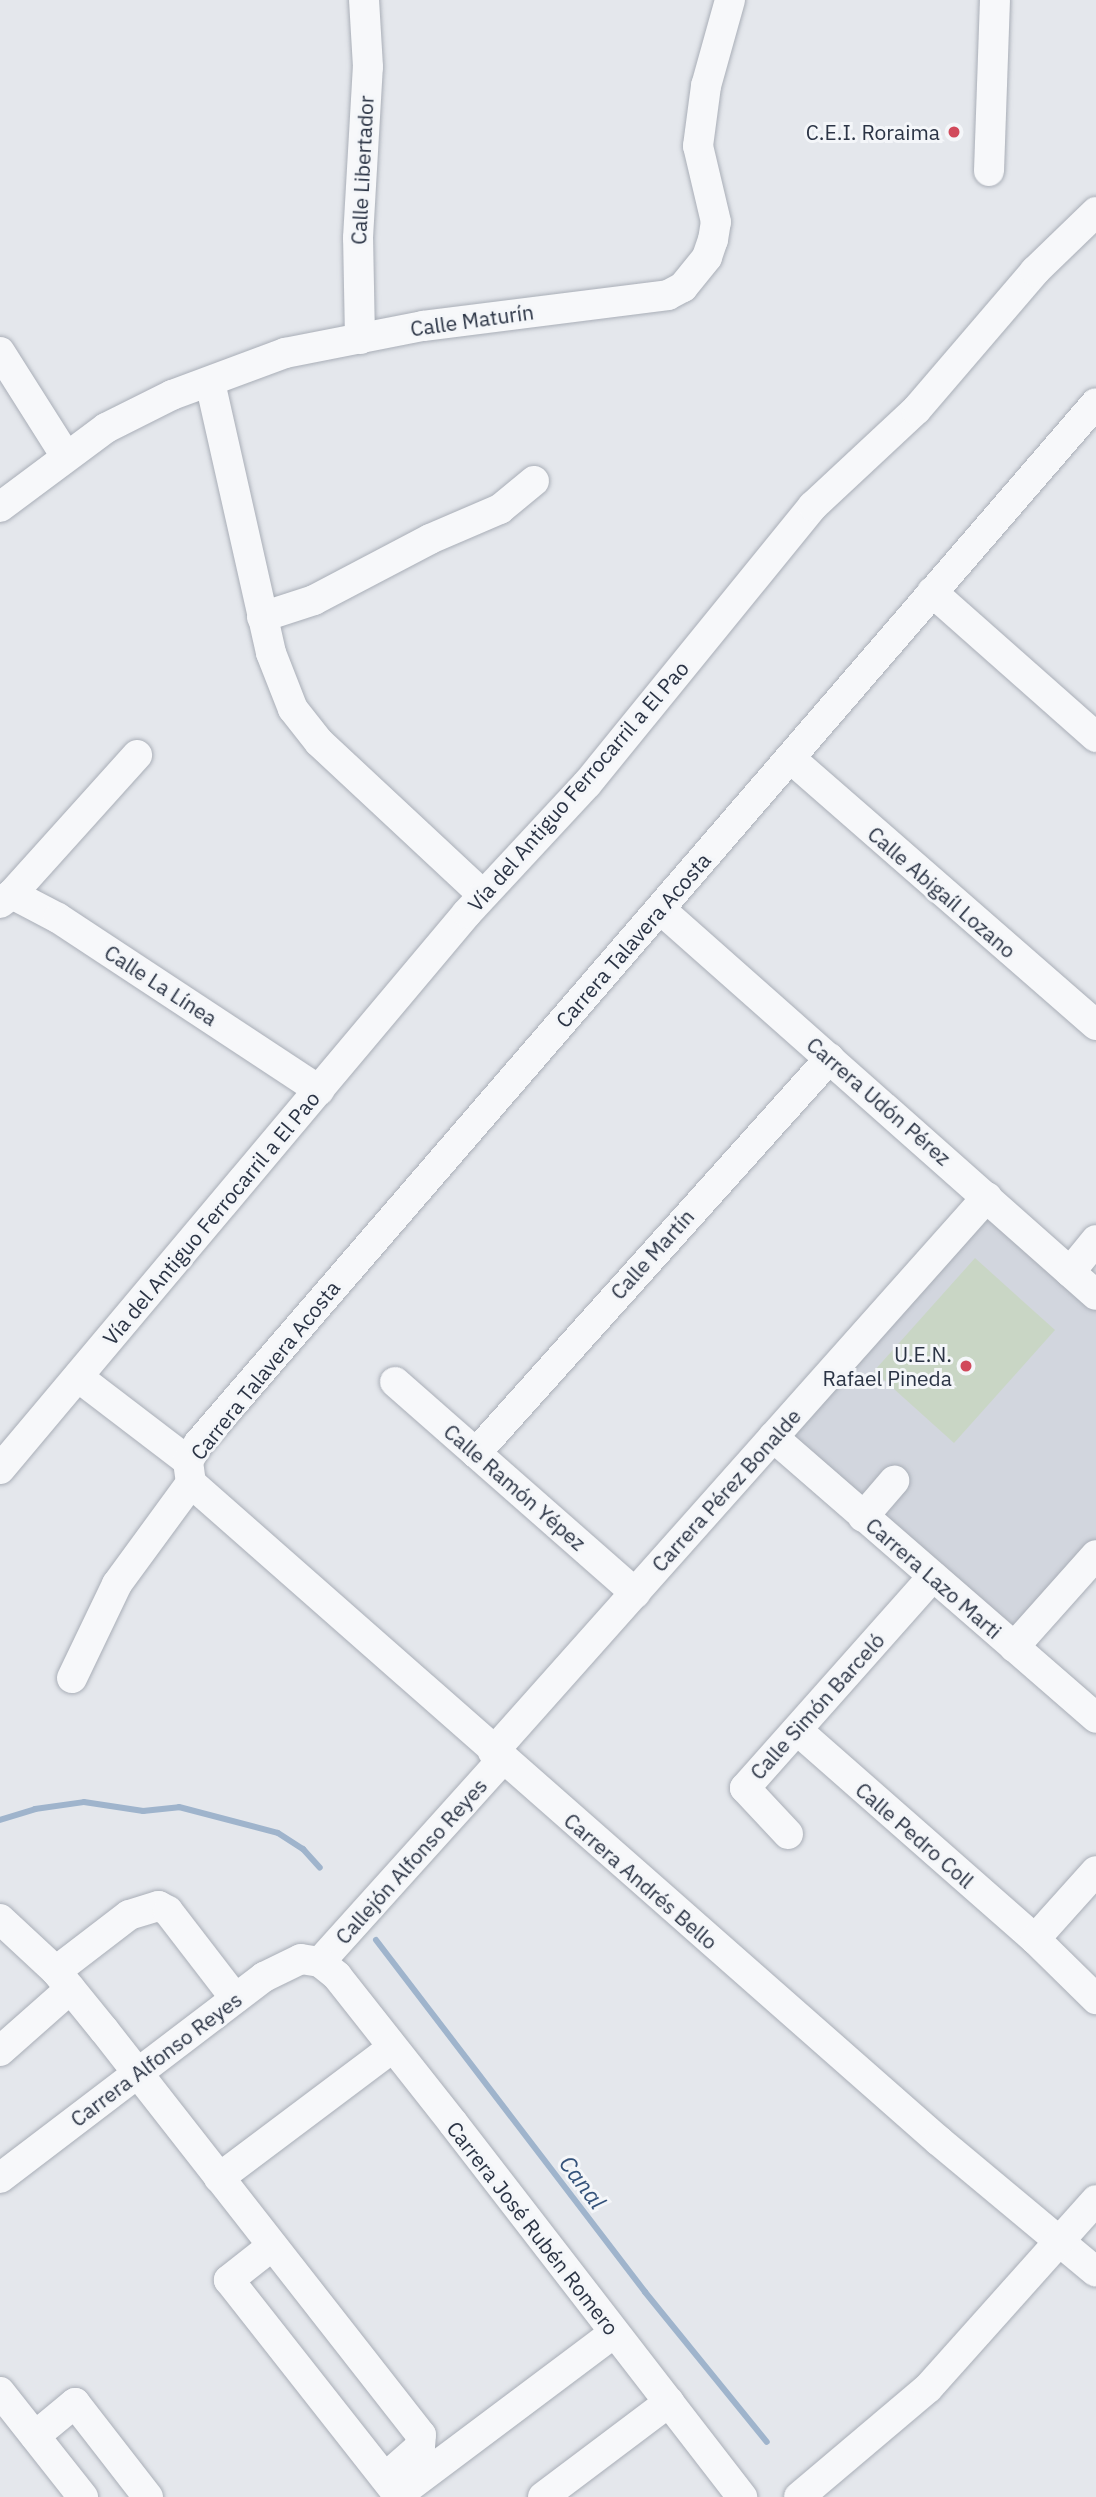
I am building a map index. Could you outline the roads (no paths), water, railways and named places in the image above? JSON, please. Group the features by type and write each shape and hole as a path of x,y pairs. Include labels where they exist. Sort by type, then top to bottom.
{"street":[{"name":"Calle Libertador","path":"360,339 358,249 368,67 364,0"},
{"name":"Calle Maturín","path":"0,507 65,455 152,404 285,353 525,311 668,295 684,287 707,257 716,222 698,146 706,86 730,0"},
{"path":"989,171 995,0"},
{"name":"Vía del Antiguo Ferrocarril a El Pao","path":"0,1469 483,895 587,784 813,506 916,410 1035,271 1096,212"},
{"path":"0,352 65,455"},
{"path":"210,382 262,617 283,689 304,724 483,895"},
{"name":"Carrera Talavera Acosta","path":"72,1678 117,1584 190,1472 407,1199 1096,403"},
{"path":"262,617 314,600 430,538 499,509 534,481"},
{"path":"932,592 1096,737"},
{"path":"6,899 137,755"},
{"name":"Calle Abigaíl Lozano","path":"790,758 1096,1025"},
{"name":"Calle La Línea","path":"6,899 58,918 319,1090"},
{"name":"Carrera Udón Pérez","path":"660,909 1096,1295"},
{"name":"Calle Martín","path":"476,1453 830,1058"},
{"name":"Carrera Pérez Bonalde","path":"498,1756 635,1593 987,1197"},
{"path":"1070,1272 1096,1240"},
{"name":"Carrera Andrés Bello","path":"78,1377 190,1472 498,1756 1096,2272"},
{"name":"Calle Ramón Yépez","path":"395,1382 635,1593"},
{"name":"Carrera Lazo Marti","path":"773,1437 1096,1718"},
{"path":"863,1517 894,1481"},
{"path":"1014,1647 1096,1555"},
{"name":"Calle Simón Barceló","path":"788,1833 745,1788 933,1576"},
{"name":"Calle Pedro Coll","path":"797,1730 1035,1938 1096,1999"},
{"name":"Callejón Alfonso Reyes","path":"320,1962 498,1756"},
{"path":"1035,1938 1096,1871"},
{"path":"0,2051 63,1980 129,1915 159,1906 168,1911 235,1998"},
{"path":"0,1919 63,1980 421,2435 420,2447 395,2490"},
{"name":"Carrera Alfonso Reyes","path":"0,2178 235,1998 290,1962 320,1962"},
{"name":"Carrera José Rubén Romero","path":"320,1962 337,1976 742,2497"},
{"path":"219,2178 392,2048"},
{"path":"814,2493 928,2389 1096,2200"},
{"path":"272,2246 229,2280 395,2490"},
{"path":"395,2490 614,2333"},
{"path":"0,2392 83,2497"},
{"path":"542,2497 669,2402"},
{"path":"35,2436 75,2403 148,2497"}],"waterway":[{"path":"0,1820 35,1809 84,1802 143,1811 179,1807 278,1833 303,1849 320,1868"},
{"name":"Canal","path":"376,1940 645,2292 767,2442"}],"place":[{"name":"C.E.I. Roraima","path":"954,132"},
{"name":"U.E.N. Rafael Pineda","path":"966,1366"}]}
